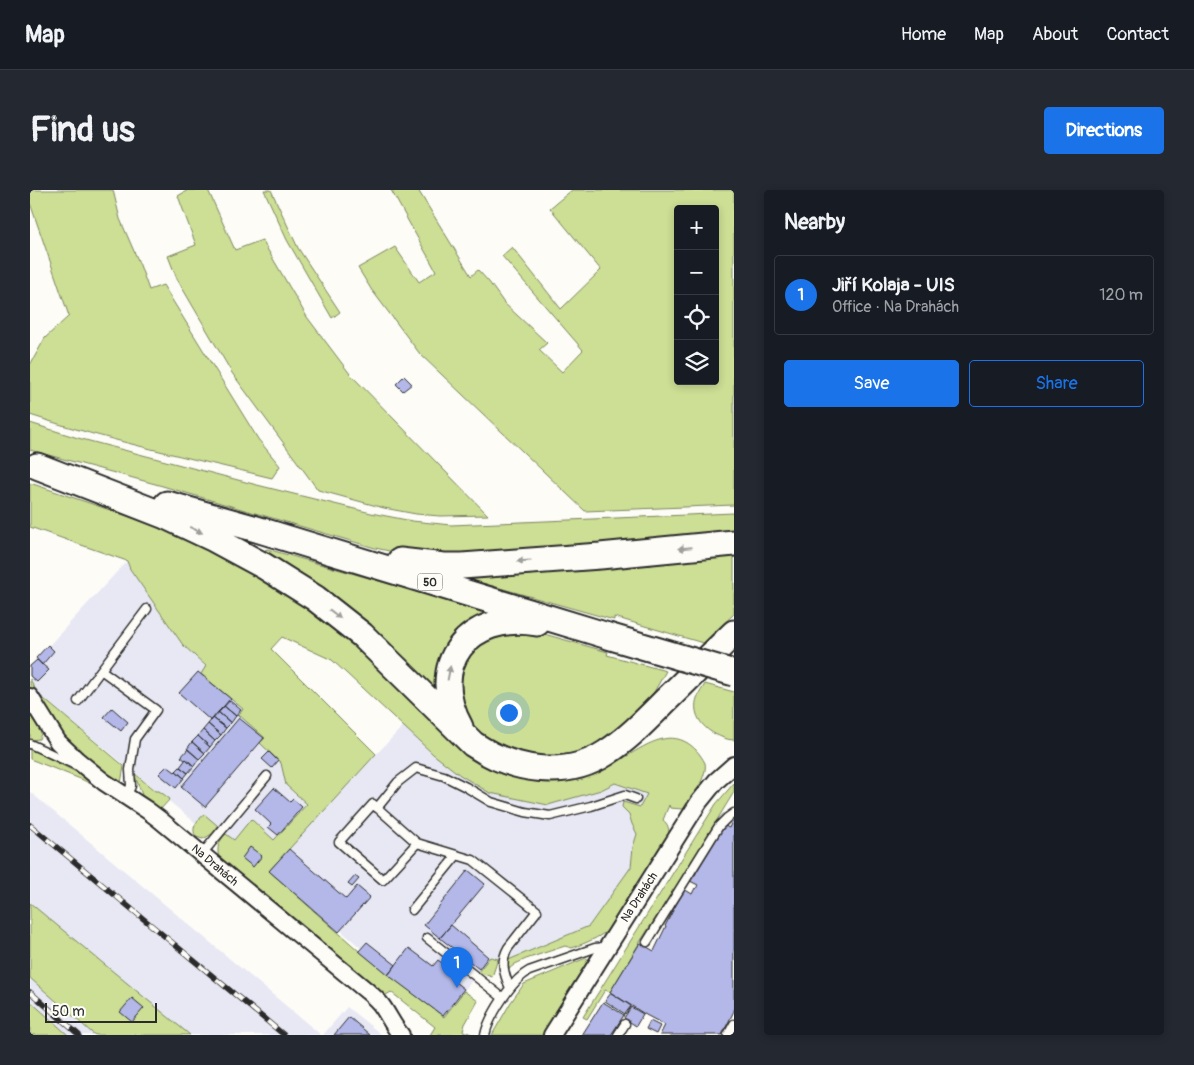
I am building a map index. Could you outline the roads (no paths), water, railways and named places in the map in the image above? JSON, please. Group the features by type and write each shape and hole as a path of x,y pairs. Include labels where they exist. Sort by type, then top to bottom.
{"main road":[{"name":"50","path":"34,465 253,528 734,673"},
{"path":"34,465 163,515 214,539 264,566 316,598 362,635 473,744 484,752 522,766 556,769 570,768 605,754 633,733 734,633"},
{"path":"253,528 392,560 444,566 600,556 734,543"},
{"path":"464,736 451,709 447,688 450,667 457,652 470,636 478,631 505,622 539,624 608,636"}],"street":[{"name":"Na Drahách","path":"30,697 58,742 90,772 148,810 376,999 401,1035"},
{"name":"Na Drahách","path":"553,1035 700,802 716,781 734,765"}],"lane":[{"path":"78,701 147,609"},
{"path":"101,670 156,710 135,739 130,770 131,786 126,797"},
{"path":"30,744 90,772"},
{"path":"377,808 398,782 416,768 444,776 491,802 525,812 550,816 592,806 625,795 636,799"},
{"path":"202,854 267,776"},
{"path":"417,843 383,880 339,842 373,804 417,843 473,860 537,911 504,954 503,969 510,988"},
{"path":"647,942 719,826 734,813"},
{"path":"412,910 457,855"},
{"path":"427,938 503,998"},
{"path":"484,1035 486,1027 503,998 519,978 529,971 595,948 607,947"},
{"path":"618,1035 625,1024"},
{"path":"728,1035 734,1024"}],"railway":[{"path":"30,825 284,1035"},
{"path":"30,992 79,1035"}],"place":[{"name":"Jiří Kolaja - UIS","path":"457,988"}]}
